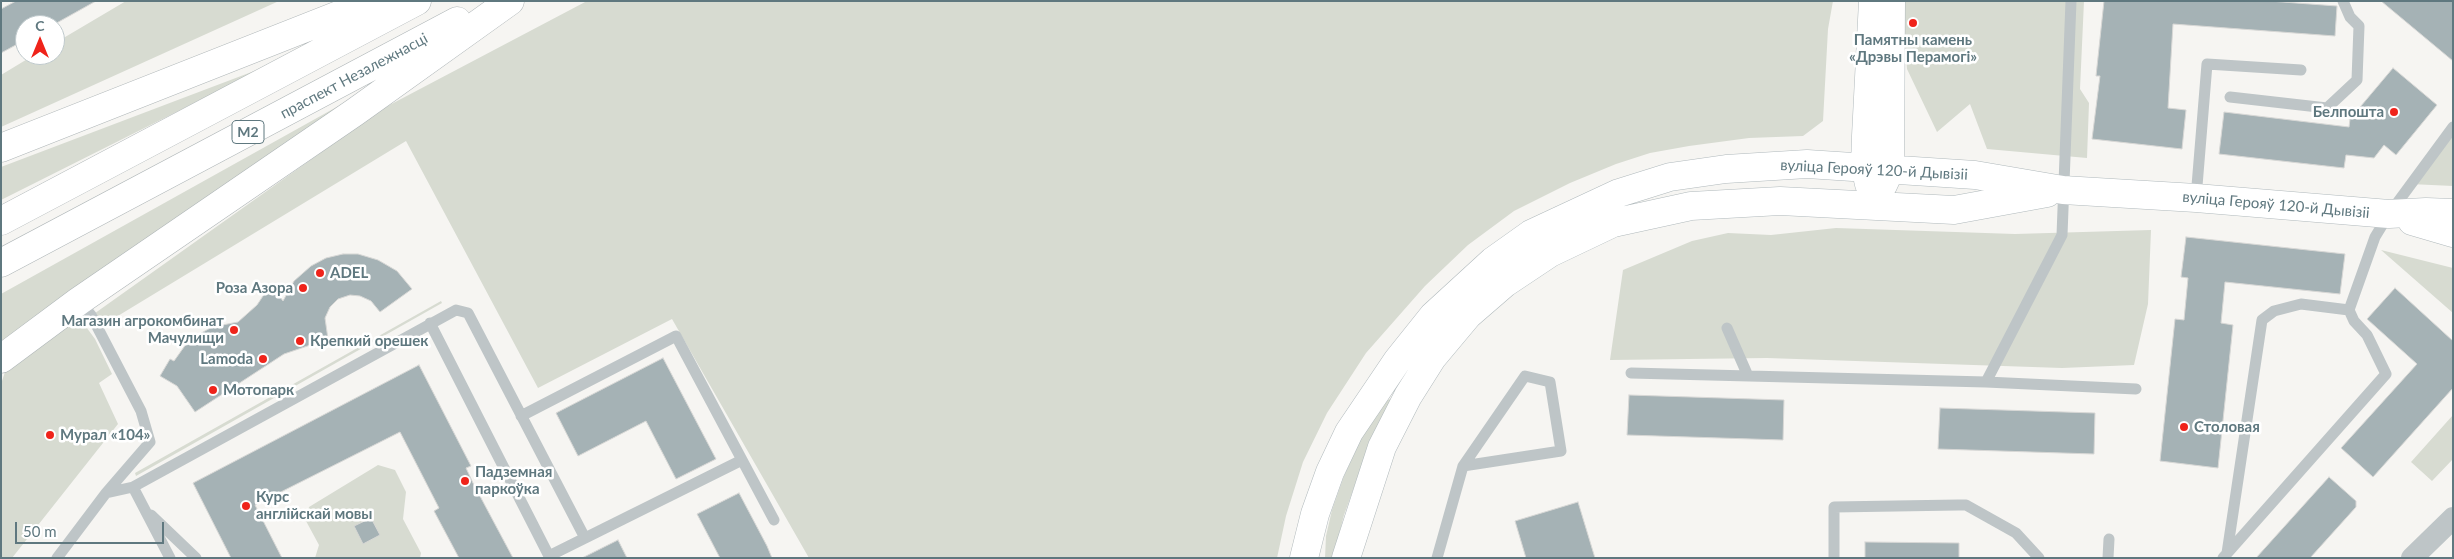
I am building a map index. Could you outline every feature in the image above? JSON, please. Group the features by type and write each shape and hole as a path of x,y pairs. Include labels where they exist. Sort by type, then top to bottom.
{"main road":[{"path":"1,148 374,1"},
{"name":"М2","path":"1,221 417,1"},
{"name":"праспект Незалежнасці","path":"1,263 495,1"},
{"path":"1,358 80,301 355,112 510,1"},
{"path":"1874,1 1877,169"},
{"path":"1874,205 1891,1"},
{"name":"вуліца Герояў 120-й Дывізіі","path":"1304,558 1315,514 1330,472 1349,432 1381,383 1433,316 1493,261 1531,234 1619,193 1670,177 1726,169 1778,165 1877,169 1976,175 2063,190 2196,198 2394,215 2426,212 2453,213"},
{"name":"вуліца Герояў 120-й Дывізіі","path":"1346,558 1382,447 1408,396 1432,358 1468,315 1505,282 1550,254 1613,224 1692,206 1746,202 1874,205 1954,210 2063,190"},
{"name":"вуліца Герояў 120-й Дывізіі","path":"2394,215 2423,226 2453,233"}],"street":[{"path":"2412,558 2453,518"}],"lane":[{"path":"1986,382 2062,235 2071,1"},
{"path":"2230,96 2327,108 2357,80 2359,26 2350,17 2343,1"},
{"path":"2196,198 2207,64 2301,70"},
{"path":"2225,555 2386,374 2367,335 2354,321 2349,310 2375,237 2394,215 2453,127"},
{"path":"56,558 106,493 150,442 141,411 91,316 80,301"},
{"path":"2225,555 2262,320 2274,311 2301,304 2349,310"},
{"path":"106,493 133,487 456,310 468,312 585,538"},
{"path":"430,323 550,557 742,460"},
{"path":"1727,328 1748,376"},
{"path":"521,416 676,336 774,520"},
{"path":"1631,372 1986,382 2136,389"},
{"path":"1436,558 1463,466 1525,376 1550,382 1561,451 1463,466"},
{"path":"133,487 170,558"},
{"path":"1834,558 1834,507 1966,505 2016,533 2033,556"},
{"path":"144,508 196,558"},
{"path":"2108,558 2109,539"}],"shaded area":[{"path":"126,1 279,1 1,127 1,75 18,65 65,65 65,37"},
{"path":"587,1 1833,1 1828,29 1823,121 1803,136 1749,138 1689,146 1650,153 1616,164 1570,183 1514,211 1468,245 1425,286 1366,353 1327,413 1303,462 1286,516 1277,558 809,558 672,319 538,388 406,141 98,328 91,316 382,109"},
{"path":"1902,1 2084,1 2080,89 2089,103 2087,158 1987,149 1970,104 1937,132 1907,69"},
{"path":"270,65 1,200 1,167"},
{"path":"342,104 1,343 1,294"},
{"path":"2453,127 2453,186 2410,184"},
{"path":"1836,228 2015,234 2151,230 2148,304 2134,365 2062,368 1767,358 1610,360 1623,270 1692,241 1728,233 1771,235"},
{"path":"2381,250 2453,268 2453,313"},
{"path":"441,301 442,303 136,476 135,473"},
{"path":"69,320 81,320 95,339 112,374 99,383 118,424 12,558 1,558 1,384 6,369"},
{"path":"1392,398 1365,457 1344,515 1333,558 1325,558 1326,536 1332,510 1344,476 1363,434 1382,403"},
{"path":"2453,415 2453,459 2432,481 2411,462"},
{"path":"378,465 395,470 406,492 403,519 421,553 420,558 315,558 319,545 306,521 309,507"}],"building":[{"path":"16,1 96,1 65,18 65,15 15,15 15,45 1,53 1,9"},
{"path":"2104,1 2269,1 2337,6 2335,36 2173,24 2168,108 2186,110 2182,149 2092,139 2100,76 2096,76"},
{"path":"2381,1 2453,1 2453,61"},
{"path":"2393,68 2437,105 2396,155 2384,145 2374,158 2346,155 2344,168 2219,154 2224,112 2349,127 2350,119"},
{"path":"2186,237 2345,254 2340,294 2225,282 2221,323 2233,325 2218,468 2160,461 2175,319 2184,320 2188,278 2181,277"},
{"path":"343,254 358,254 378,260 397,271 412,289 380,312 371,301 360,296 350,295 338,299 330,307 325,318 328,339 284,354 195,412 177,386 160,376 170,359 174,361 189,340 212,327 238,322 257,305 271,284 283,301 294,281 311,266 326,258"},
{"path":"2395,288 2453,341 2453,388 2373,477 2341,448 2417,364 2367,319"},
{"path":"663,358 716,459 676,479 646,421 578,456 556,413"},
{"path":"419,365 471,466 466,468 473,483 513,558 459,558 434,511 439,508 400,432 255,505 282,558 231,558 193,483"},
{"path":"1629,395 1784,400 1783,440 1627,435"},
{"path":"1940,408 2095,413 2094,454 1938,449"},
{"path":"2329,477 2356,501 2356,507 2310,558 2256,558"},
{"path":"739,493 772,558 720,558 697,514"},
{"path":"1578,502 1595,558 1526,558 1515,521"},
{"path":"371,518 380,535 363,544 354,526"},
{"path":"618,540 627,558 582,558"},
{"path":"1865,542 1959,543 1959,558 1865,558"}],"place":[{"name":"Памятны камень «Дрэвы Перамогі»","path":"1913,23"},
{"name":"Белпошта","path":"2394,112"},
{"name":"ADEL","path":"320,273"},
{"name":"Роза Азора","path":"303,288"},
{"name":"Магазин агрокомбинат Мачулищи","path":"234,330"},
{"name":"Крепкий орешек","path":"300,341"},
{"name":"Lamoda","path":"263,359"},
{"name":"Мотопарк","path":"213,390"},
{"name":"Столовая","path":"2184,427"},
{"name":"Мурал «104»","path":"50,435"},
{"name":"Падземная паркоўка","path":"465,481"},
{"name":"Курс англійскай мовы","path":"246,506"}]}
